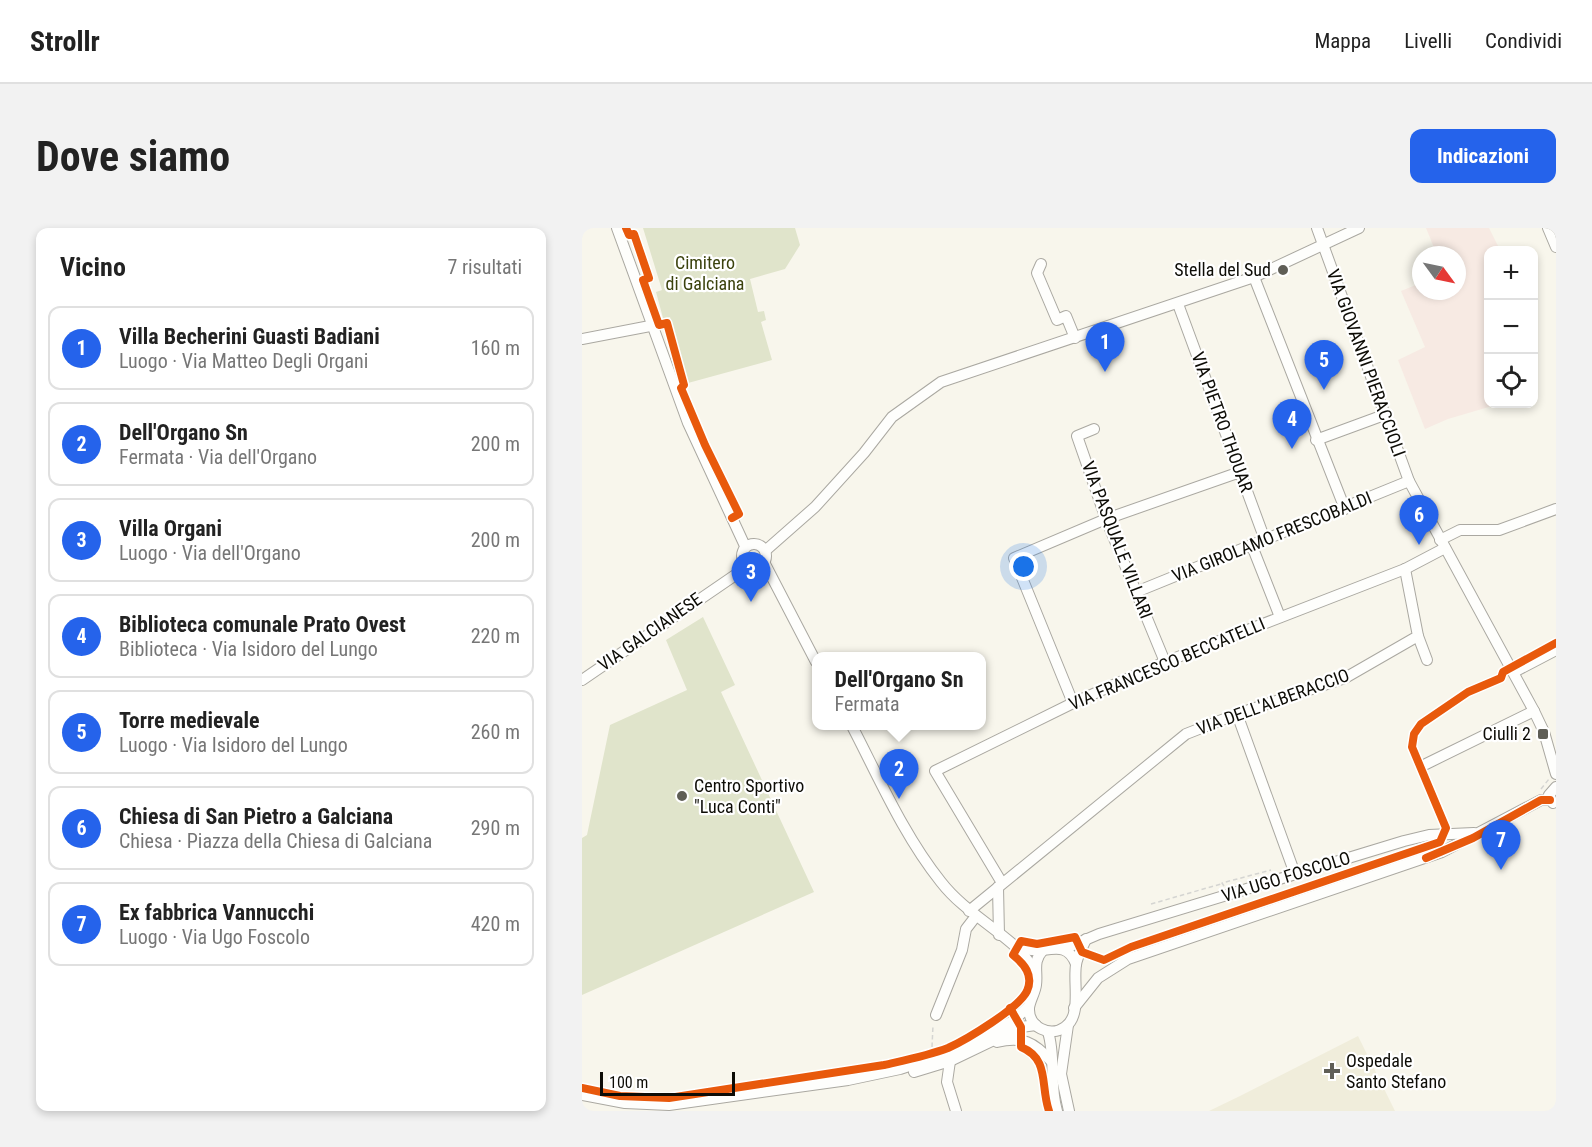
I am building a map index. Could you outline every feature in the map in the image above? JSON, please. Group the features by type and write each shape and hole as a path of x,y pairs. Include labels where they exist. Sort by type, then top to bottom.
{"street":[{"path":"617,228 650,326 688,423 722,499 755,561 776,589 812,655"},
{"name":"VIA GIOVANNI PIERACCIOLI","path":"1317,228 1409,482 1534,711 1544,732 1556,774"},
{"name":"VIA GALCIANESE","path":"582,680 718,584 755,561 814,507 864,453 891,417 941,382 1254,277 1359,228"},
{"path":"1548,228 1556,247"},
{"path":"1041,264 1037,273 1057,320 1066,316 1075,338"},
{"path":"1254,277 1316,440 1345,509"},
{"name":"VIA PIETRO THOUAR","path":"1178,304 1265,540"},
{"path":"582,339 650,326"},
{"path":"1316,440 1384,415"},
{"name":"VIA PASQUALE VILLARI","path":"1094,429 1077,436 1107,519 1165,662"},
{"path":"1073,703 1014,558 1107,519 1240,472"},
{"name":"VIA GIROLAMO FRESCOBALDI","path":"1136,592 1409,482"},
{"name":"VIA FRANCESCO BECCATELLI","path":"1000,885 935,771 1073,703 1165,662 1406,569 1460,530 1499,530 1556,509"},
{"path":"747,545 757,544 755,561"},
{"path":"1252,546 1280,617"},
{"path":"1406,569 1418,636 1427,660"},
{"name":"VIA DELL'ALBERACCIO","path":"973,914 1000,885 1192,731 1346,678 1418,636"},
{"path":"1514,672 1556,650"},
{"path":"1426,764 1534,711"},
{"path":"1237,714 1295,874"},
{"path":"854,730 926,861 941,883 973,914 1017,948 1035,970"},
{"path":"1553,802 1550,792 1556,787"},
{"name":"VIA UGO FOSCOLO","path":"1074,1008 1098,978 1128,958 1442,852 1541,800 1553,802"},
{"name":"VIA UGO FOSCOLO","path":"1017,948 1043,950 1055,947 1064,949 1086,939 1422,837 1464,835 1489,828"},
{"path":"999,935 1000,885"},
{"path":"936,1015 962,951 966,929 973,914"},
{"name":"VIA UGO FOSCOLO","path":"1069,1111 1061,1074 1068,1025 1073,1019 1076,964 1086,939"},
{"path":"1064,949 1076,964"},
{"path":"582,1095 624,1103 669,1105 848,1080 900,1069 958,1050 1013,1021 1029,1006 1036,983 1036,960 1043,950"},
{"path":"1029,1006 1036,1025"},
{"path":"848,1080 872,1082 935,1067 1021,1027 1036,1025 1048,1032 1057,1031 1068,1025"},
{"path":"1048,1032 1052,1086 1057,1111"},
{"path":"985,1045 1023,1040 1035,1045 1051,1061"},
{"path":"947,1082 950,1061"},
{"path":"935,1067 947,1082 956,1111"}],"path":[{"path":"1151,904 1222,883"},
{"path":"933,1053 931,1036 936,1015"}],"shaded area":[{"path":"1426,228 1489,228 1498,246 1484,246 1485,408 1448,419 1425,429 1398,360 1425,347 1401,291 1412,287 1412,300 1466,300 1466,246 1433,246"},
{"name":"Ospedale Santo Stefano","path":"1358,1036 1395,1111 1209,1111 1240,1096"}],"green space":[{"name":"Cimitero di Galciana","path":"643,228 795,228 800,245 785,269 750,279 758,312 764,311 766,320 761,322 772,360 688,383 670,317 663,318 656,292 662,290"},
{"name":"Centro Sportivo \"Luca Conti\"","path":"703,617 735,685 721,692 814,892 582,995 582,838 587,835 610,725 687,690 666,640"}],"cycle path":[{"path":"626,228 629,235 634,234 649,278 643,280 659,325 667,323 684,385 681,388 705,445 739,514 732,518"},
{"path":"582,1088 620,1096 669,1098 884,1065 932,1053 948,1048 979,1031 1022,998 1029,985 1029,975 1021,962 1013,955 1021,941 1037,944 1075,937 1082,952 1104,960 1131,947 1440,842 1446,828 1412,747 1414,734 1421,724 1468,692 1501,678 1503,672 1556,643"},
{"path":"1426,858 1473,838 1541,800 1550,800"},
{"path":"1010,1008 1021,1027 1021,1047 1030,1052 1040,1066 1049,1111"}],"place":[{"name":"Stella del Sud","path":"1283,270"},
{"name":"Villa Becherini Guasti Badiani","path":"1105,372"},
{"name":"Torre medievale","path":"1324,390"},
{"name":"Biblioteca comunale Prato Ovest","path":"1292,449"},
{"name":"Chiesa di San Pietro a Galciana","path":"1419,545"},
{"name":"Villa Organi","path":"751,602"},
{"name":"Ciulli 2","path":"1543,734"},
{"name":"Centro Sportivo \"Luca Conti\"","path":"682,796"},
{"name":"Dell'Organo Sn","path":"899,799"},
{"name":"Ex fabbrica Vannucchi","path":"1501,870"},
{"name":"Ospedale Santo Stefano","path":"1332,1071"}]}
